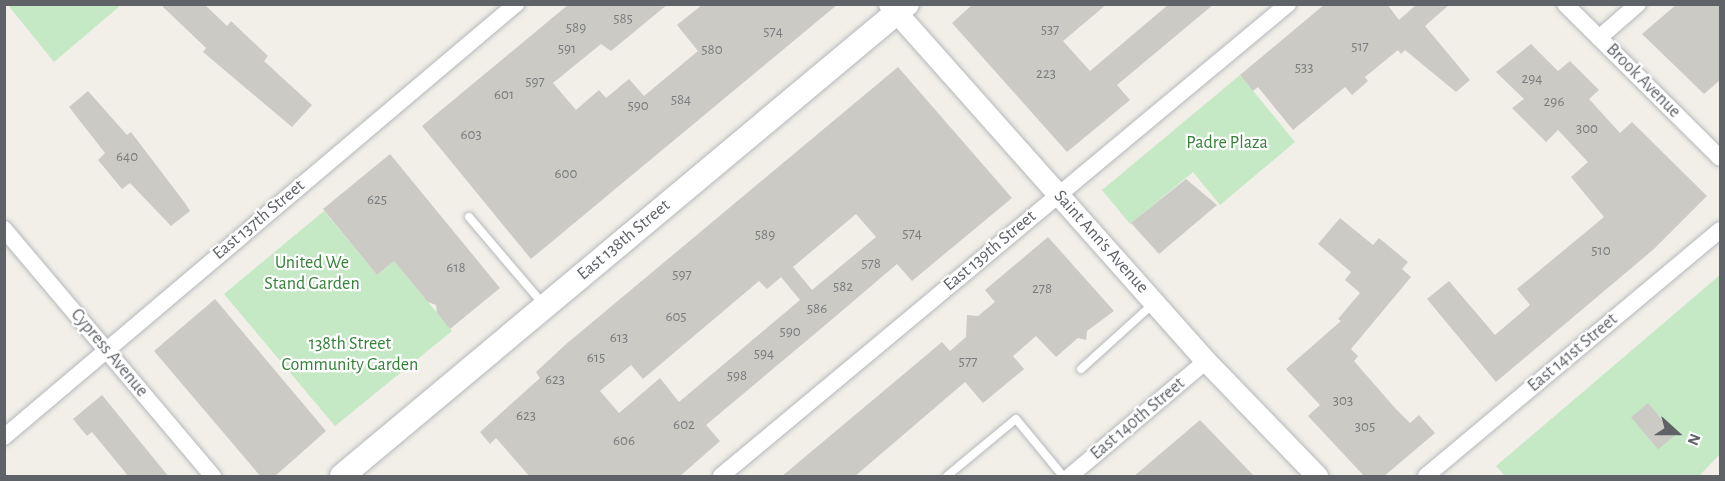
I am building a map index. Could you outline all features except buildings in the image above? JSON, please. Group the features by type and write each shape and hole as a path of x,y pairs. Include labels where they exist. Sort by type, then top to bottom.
{"main road":[{"name":"East 138th Street","path":"342,477 897,7"}],"street":[{"name":"East 137th Street","path":"4,436 516,4"},
{"name":"East 139th Street","path":"721,477 1288,4"},
{"name":"Brook Avenue","path":"1565,4 1720,158"},
{"path":"1599,38 1638,4"},
{"name":"Saint Ann's Avenue","path":"897,7 1058,195 1206,361 1317,477"},
{"name":"Cypress Avenue","path":"4,229 213,477"},
{"name":"East 141st Street","path":"1426,477 1720,230"},
{"name":"East 140th Street","path":"1070,477 1206,361"}],"lane":[{"path":"469,217 545,306"},
{"path":"1081,369 1155,303"},
{"path":"947,477 1016,419 1063,477"}],"green space":[{"path":"8,5 121,5 54,62"},
{"name":"Padre Plaza","path":"1240,75 1295,142 1220,205 1193,172 1130,224 1102,190"},
{"path":"324,211 377,275 394,261 452,331 335,426 224,294"},
{"path":"1720,275 1720,454 1699,476 1505,476 1496,466"}],"park label":[{"name":"United We Stand Garden","path":"312,274"},
{"name":"138th Street Community Garden","path":"350,355"}]}
